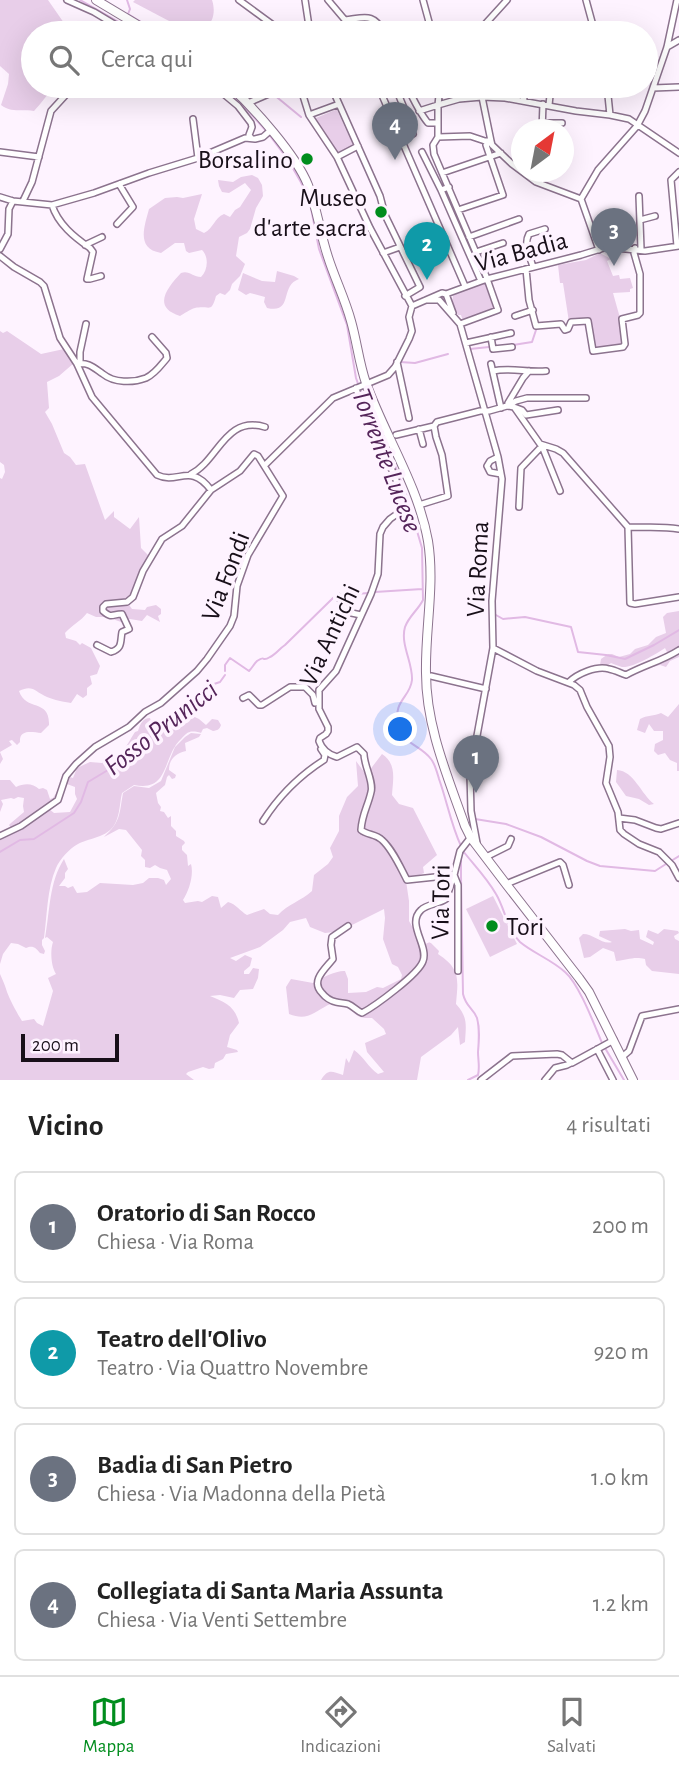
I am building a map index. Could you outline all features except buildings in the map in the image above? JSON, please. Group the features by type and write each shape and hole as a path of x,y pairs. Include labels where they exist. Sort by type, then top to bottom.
{"main road":[{"path":"96,0 130,21"},
{"path":"242,98 295,161 307,181 321,236 350,317 365,385 419,505 428,541 431,572 426,675 429,711 438,750 468,827 478,847 589,992 610,1042 622,1057 633,1080"}],"street":[{"path":"67,0 109,21"},
{"path":"239,0 268,21"},
{"path":"305,0 308,21"},
{"path":"328,0 347,21 361,16 376,21"},
{"path":"423,0 427,21"},
{"path":"488,21 508,0"},
{"path":"586,0 592,21"},
{"path":"658,73 667,47 677,0"},
{"path":"667,47 679,40"},
{"path":"658,88 679,87"},
{"path":"23,201 32,182 51,111 63,98"},
{"path":"228,98 251,123 251,138"},
{"path":"247,103 259,98"},
{"path":"97,645 111,652 122,642 122,632 129,629 124,617 122,614 113,617 107,615 103,607 106,604 127,602 133,597 143,571 162,539 182,526 211,490 240,471 254,454 265,465 338,395 387,375 397,362 412,331 409,317 412,306 337,157 309,115 304,98"},
{"path":"336,98 380,196 385,215 420,288 405,296"},
{"path":"383,98 465,286"},
{"path":"400,98 413,134"},
{"path":"413,98 428,123 437,122"},
{"path":"439,98 438,137 433,145 434,154 476,252 484,280"},
{"path":"419,111 438,104 470,98"},
{"path":"482,98 492,145 511,161"},
{"path":"505,98 629,119 679,153"},
{"path":"543,119 548,98"},
{"path":"608,98 610,115"},
{"path":"581,200 598,170 638,124 650,98"},
{"path":"309,115 339,104"},
{"path":"193,118 198,158"},
{"path":"0,197 52,205 198,158 244,138 263,137 271,131"},
{"path":"438,137 470,136 491,141"},
{"path":"458,210 503,195 486,145 491,141"},
{"path":"337,157 358,146"},
{"path":"0,152 39,157"},
{"path":"422,152 498,310 460,324"},
{"path":"442,173 500,153"},
{"path":"678,246 671,180 679,172"},
{"path":"536,182 581,200 599,250"},
{"path":"117,224 133,207 119,184"},
{"path":"442,190 449,187"},
{"path":"545,229 529,234 526,238 530,268 529,300 536,326 561,324 565,330 571,323 588,321 593,351 625,346 622,319 639,313 640,274 634,253 638,249 639,196"},
{"path":"0,249 8,234 9,209 13,201"},
{"path":"52,205 55,214 68,231 93,252 87,279 102,276"},
{"path":"640,220 656,216"},
{"path":"470,237 519,219"},
{"path":"85,245 102,237"},
{"path":"476,252 503,243"},
{"name":"Via Badia","path":"412,306 426,300 443,298 454,290 484,280 611,247 657,250 678,246"},
{"path":"383,253 400,247"},
{"path":"0,256 44,286 60,338 79,364 92,397 157,475 163,478 191,474 201,468 235,430 255,425 265,427"},
{"name":"Via Roma","path":"443,298 460,324 496,459 500,465 492,601 493,648 470,774 468,827"},
{"path":"515,316 533,310"},
{"path":"79,364 86,324"},
{"path":"466,343 511,333"},
{"path":"79,364 94,367 113,380 145,378 167,358 152,337"},
{"path":"491,337 492,349 512,347"},
{"path":"397,362 409,418"},
{"path":"491,364 507,407 542,446 560,491"},
{"path":"493,371 504,368 546,371"},
{"path":"507,407 529,371"},
{"name":"Via Antichi","path":"320,744 320,738 326,734 328,727 319,709 319,690 336,671 372,593 380,564 380,534 390,519 404,509 393,475 356,388"},
{"path":"507,407 527,398 586,398"},
{"path":"396,435 480,411 507,407 522,410 526,415 558,410"},
{"path":"419,505 448,496 435,426"},
{"path":"419,429 423,444"},
{"path":"519,507 521,468 542,446"},
{"path":"542,446 563,453 628,527 630,603 679,597"},
{"path":"496,459 488,462 487,466 490,472 499,472"},
{"name":"Via Fondi","path":"0,836 21,826 58,800 66,776 76,764 95,747 129,727 145,712 161,703 197,671 229,629 234,616 237,586 248,555 283,496 265,465"},
{"path":"191,474 211,490"},
{"path":"628,527 657,526 679,529"},
{"path":"339,597 347,612 361,615"},
{"path":"493,648 537,671 569,682 580,690 609,746 607,783 619,818 620,830 639,844 659,852 672,865 679,878"},
{"path":"569,682 581,673 596,669 607,668 626,675 659,662 679,650"},
{"path":"431,676 486,689"},
{"path":"243,698 249,695 258,705 262,705 290,687 305,687 314,699 320,721 324,720"},
{"path":"263,821 301,775 324,760 325,755 319,747 320,744"},
{"path":"320,744 335,757 357,747 364,754 372,789 363,813 361,830 383,841 407,880 454,875 446,900 423,908 416,921 425,957 419,969 362,1013 352,1006 328,998 318,989 317,984 318,978 332,959 332,937 348,926"},
{"path":"619,818 662,829 679,823"},
{"name":"Via Tori","path":"458,971 458,885 454,875 468,827"},
{"path":"486,857 508,846 511,839"},
{"path":"506,884 560,862 569,885"},
{"path":"622,1057 629,1051 642,1016 679,1009"},
{"path":"545,1080 555,1068 578,1061 610,1042"},
{"path":"598,1048 613,1080"},
{"path":"481,1080 514,1055 557,1054 570,1063"}],"shaded area":[{"path":"0,0 48,0 63,21 21,21 21,98 45,98 34,111 12,110 1,105 9,74 0,66"},
{"path":"212,0 214,13 211,21 169,21 133,2"},
{"path":"335,110 353,145 337,153 315,120"},
{"path":"252,175 258,178 262,185 263,196 256,208 250,229 239,237 236,256 245,264 240,276 225,295 220,293 216,296 211,307 193,309 180,316 171,312 164,302 171,284 181,273 201,277 207,260 202,250 189,253 186,251 184,243 175,243 161,253 148,247 144,236 149,209 165,198 202,194 194,219 196,229 204,233 224,214 230,217 251,190 245,183 229,193 222,192 218,180 233,182"},
{"path":"600,253 611,259 607,261 613,276 619,275 620,279 630,278 633,288 630,292 613,293 620,318 623,346 595,349 589,319 569,322 558,265 586,260"},
{"path":"277,271 299,279 289,287 281,307 267,308 265,297 250,293 246,295 238,290 243,273 262,281 275,282"},
{"path":"485,282 494,309 463,321 454,306 453,296"},
{"path":"0,331 7,331 41,354 64,349 74,363 47,382 49,408 45,412 64,453 76,465 85,464 105,520 114,511 114,517 130,529 139,517 141,548 149,556 132,597 123,600 132,609 145,610 156,605 161,609 161,614 158,616 160,622 147,615 142,621 130,619 121,622 87,613 65,633 66,638 91,648 100,666 97,674 90,676 92,684 87,688 87,695 83,698 77,694 71,703 50,698 31,689 19,691 27,701 46,711 49,725 41,733 24,733 17,745 12,740 9,741 12,745 0,752 0,478 2,479 5,472 4,465 0,462"},
{"path":"679,611 679,657 670,661 666,667 653,667 651,663 668,654 665,648 632,665 600,665 601,659 608,654 619,657 630,654 666,633 663,617 667,613"},
{"path":"679,704 677,771 677,763 670,760 665,753 658,755 654,751 655,744 663,740 663,731 654,731 649,724 645,733 637,730 640,719 661,713 668,717"},
{"path":"180,710 206,725 212,719 218,720 221,725 213,731 207,728 201,733 186,734 175,746 160,778 146,786 134,785 122,793 118,816 110,830 78,844 65,854 56,868 51,884 42,940 44,954 34,947 26,948 11,943 0,964 0,834 11,828 9,825 24,812 24,798 1,800 3,804 0,812 0,780 10,780 16,787 28,784 43,788 47,790 50,799 60,787 57,803 49,809 54,813 70,812 77,799 75,787 67,784 67,779 73,778 77,768 90,762 102,763 119,753 145,719 150,718 153,727 157,721"},
{"path":"191,733 201,734 185,743 186,751 172,760 169,770 176,775 175,778 172,779 169,775 165,785 156,793 160,811 168,818 171,816 171,826 176,831 176,836 184,841 182,850 187,855 188,866 191,864 190,883 183,900 185,903 202,902 212,896 218,897 221,908 228,902 247,915 264,909 270,914 278,915 312,891 314,875 333,857 330,848 339,831 339,816 347,797 358,786 356,761 367,776 382,754 390,762 393,772 392,795 399,804 413,808 437,855 423,867 424,873 406,881 409,921 423,945 430,942 454,970 457,982 456,1004 463,1013 466,1026 465,1042 460,1045 458,1027 421,1057 417,1080 321,1080 330,1072 343,1075 346,1058 349,1063 354,1050 378,1074 384,1072 367,1052 365,1043 386,1034 384,1029 372,1018 356,1015 346,1001 328,1005 305,1016 289,1014 286,987 291,979 313,983 345,971 348,993 383,988 401,979 402,975 398,967 392,964 383,939 384,909 334,932 325,933 310,927 306,918 290,922 260,947 230,958 236,961 245,955 252,958 244,974 249,974 253,968 259,969 253,989 240,990 234,998 210,996 225,1003 235,1012 239,1023 230,1035 227,1047 238,1052 226,1054 215,1063 214,1068 203,1067 186,1074 194,1080 0,1080 0,974 22,1021 34,1019 43,1026 53,991 48,978 56,974 52,958 53,942 45,938 55,877 64,859 68,869 59,886 73,886 77,893 87,892 100,883 133,885 143,883 149,878 158,878 164,880 166,885 171,879 167,870 155,865 145,867 142,850 126,830 119,829 104,837 116,822 123,793 134,786 149,788 161,781 175,747"},
{"path":"617,770 628,774 654,804 649,805 626,796 616,782"},
{"name":"Tori","path":"493,896 517,944 490,957 466,909"},
{"path":"664,929 678,931 674,936 679,941 679,974 652,971 646,965 645,959 641,958 616,961 614,952 603,948 584,958 579,938 583,934 608,943 612,942 599,936 600,931 639,930 640,939 653,945 654,942 646,937 648,930 658,934"}],"waterway":[{"name":"Torrente Lucese","path":"80,0 117,21"},
{"path":"127,0 130,9 128,14 139,21"},
{"name":"Torrente Lucese","path":"234,98 271,137 292,166 308,197"},
{"path":"278,98 301,117"},
{"name":"Torrente Lucese","path":"310,203 319,249 347,325 356,378 396,468 422,548 423,600 405,627 404,640 412,680 398,710 398,725 403,736 427,754 434,763 461,846"},
{"path":"513,345 532,342 536,330"},
{"path":"470,349 489,347"},
{"path":"400,362 415,363 448,354"},
{"name":"Fosso Prunicci","path":"375,592 422,589"},
{"name":"Fosso Prunicci","path":"225,671 225,665 230,658 249,671 257,661 272,656 333,598 369,593"},
{"path":"496,615 503,619 525,617 571,627 578,652 625,659 679,630"},
{"name":"Fosso Prunicci","path":"0,852 20,840 34,839 74,813 88,782 118,764 139,741 149,738 178,719 192,708 198,694 205,687 220,682 225,675"},
{"path":"475,819 506,824 541,837 600,866 655,871 666,864"},
{"name":"Torrente Lucese","path":"463,851 492,888 520,942 560,968 576,985 602,1043"},
{"path":"463,852 463,994 479,1026 478,1075 468,1080"},
{"path":"671,861 679,856"},
{"name":"Torrente Lucese","path":"605,1048 624,1080"}],"place":[{"name":"Borsalino","path":"307,159"},
{"name":"Collegiata di Santa Maria Assunta","path":"395,160"},
{"name":"Museo d'arte sacra","path":"381,212"},
{"name":"Badia di San Pietro","path":"614,266"},
{"name":"Teatro dell'Olivo","path":"427,280"},
{"name":"Oratorio di San Rocco","path":"476,793"},
{"name":"Tori","path":"492,926"}]}
